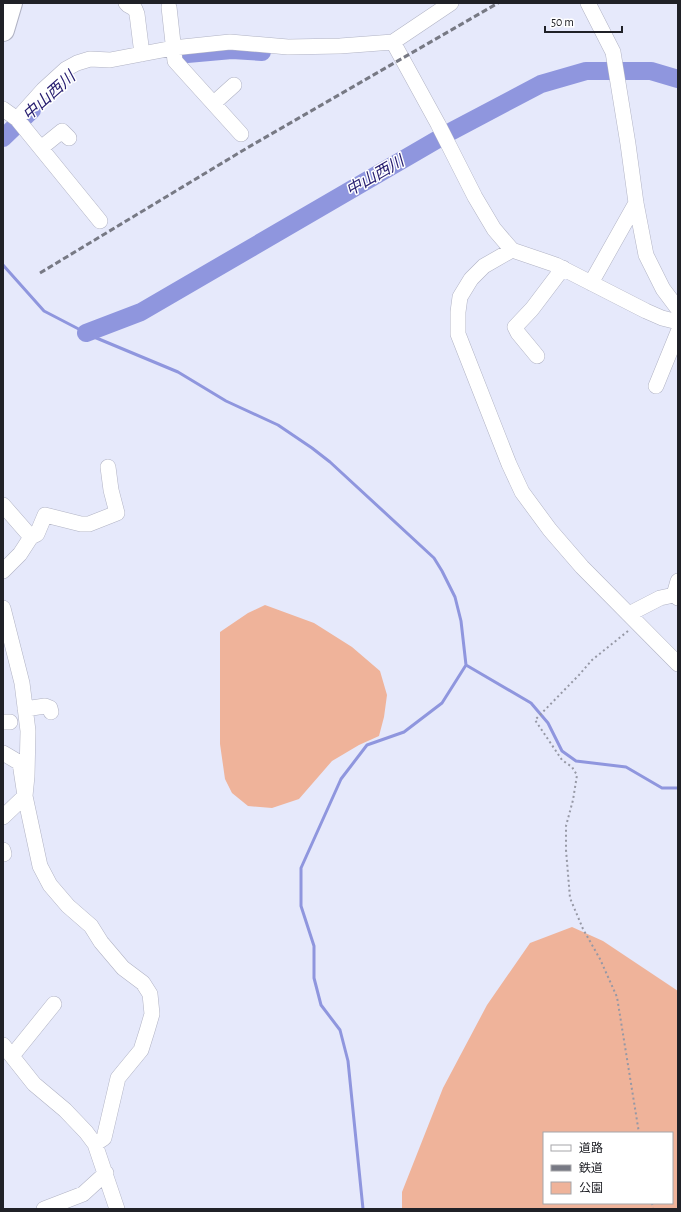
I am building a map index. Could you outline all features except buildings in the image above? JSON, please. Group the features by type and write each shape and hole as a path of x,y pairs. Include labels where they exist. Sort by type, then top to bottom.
{"highway":[{"path":"3,30 11,3"}],"street":[{"path":"126,3 135,8 137,14 142,54"},
{"path":"588,3 613,52 636,203 646,255 664,289 678,309"},
{"path":"19,121 43,90 66,69 77,63 90,59 110,60 142,54 174,53 230,42 288,47 340,46 393,42 442,6"},
{"path":"169,7 174,53 241,134"},
{"path":"393,42 494,229 512,250 556,264 646,311 662,318 678,322"},
{"path":"214,103 234,85"},
{"path":"3,108 19,121 100,221"},
{"path":"41,148 62,131 69,138"},
{"path":"591,282 636,203"},
{"path":"512,250 484,266 471,279 460,297 458,312 458,334 509,464 522,492 550,530 582,567 678,664"},
{"path":"538,356 518,333 515,327 532,309 563,268"},
{"path":"656,386 678,332"},
{"path":"3,571 20,554 31,537 36,534 45,515 81,524 89,524 117,513 111,490 108,467"},
{"path":"3,505 31,537"},
{"path":"634,618 660,598 677,591"},
{"path":"3,608 22,683 28,731 25,796 3,818"},
{"path":"25,709 45,706 50,708 51,712"},
{"path":"3,753 20,763 25,796 40,866 50,885 68,906 91,926 101,942 123,968 143,983 150,994 152,1014 141,1050 118,1078 104,1138 95,1144"},
{"path":"54,1004 7,1050 34,1084 65,1110 95,1144 118,1209"},
{"path":"44,1209 83,1194 106,1173"}],"path":[{"path":"634,618 535,720 562,760 572,767 577,775 573,800 566,826 566,850 570,898 583,929 600,959 617,997 639,1132"}],"green space":[{"path":"265,605 314,623 352,647 380,671 387,695 384,717 379,736 359,745 332,761 299,799 272,808 248,806 232,793 225,779 220,744 220,632 248,613"},
{"path":"572,927 603,941 678,991 678,1209 402,1209 402,1192 443,1088 487,1005 530,943"}],"waterway":[{"name":"中山西川","path":"176,55 232,50 262,52"},
{"name":"中山西川","path":"86,333 141,312 452,131 541,84 586,71 651,71 678,79"},
{"name":"中山西川","path":"3,138 32,110"},
{"path":"3,265 44,311 94,337 178,372 226,401 278,425 312,448 330,462 434,558 455,597 461,621 466,665 442,703 404,732 367,745 341,779 301,868 301,906 314,946 314,978 321,1005 340,1030 348,1061 363,1209"},
{"path":"466,665 531,703 548,723 562,751 576,761 626,767 662,788 678,788"}],"railway":[{"path":"40,273 247,148 498,3"}]}
